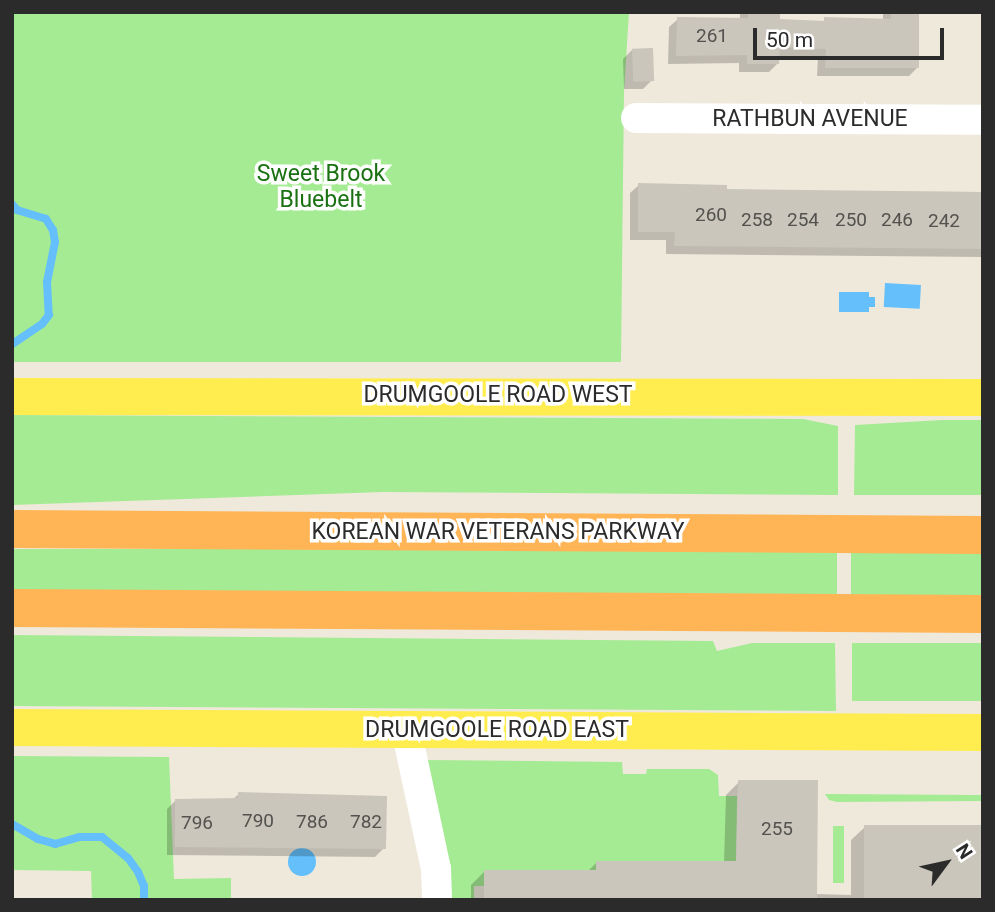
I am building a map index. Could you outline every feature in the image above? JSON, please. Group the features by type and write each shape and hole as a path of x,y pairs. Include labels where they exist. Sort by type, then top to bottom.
{"highway":[{"name":"KOREAN WAR VETERANS PARKWAY","path":"12,528 983,535"},
{"path":"12,608 983,614"},
{"path":"878,614 983,628"}],"main road":[{"name":"DRUMGOOLE ROAD WEST","path":"12,396 983,397"},
{"name":"DRUMGOOLE ROAD EAST","path":"12,727 983,732"}],"street":[{"name":"RATHBUN AVENUE","path":"636,118 983,120"},
{"path":"407,729 436,869 437,900"}],"green space":[{"name":"Sweet Brook Bluebelt","path":"12,12 629,12 624,92 621,362 12,362"},
{"path":"12,415 803,419 838,426 838,495 382,492 12,505"},
{"path":"983,420 983,495 854,495 855,425"},
{"path":"12,549 837,549 837,594 12,594"},
{"path":"851,553 983,553 983,598 851,598"},
{"path":"12,635 713,641 717,651 752,643 835,643 836,711 12,706"},
{"path":"852,643 983,643 983,701 852,701"},
{"path":"12,756 169,757 174,879 231,878 231,900 92,900 91,871 12,870"},
{"path":"424,760 622,762 623,774 646,774 647,769 709,769 718,775 719,796 737,796 736,882 721,861 597,861 596,870 484,870 484,886 474,886 474,900 445,900"},
{"path":"825,794 983,795 983,801 837,802 829,800"},
{"path":"833,826 844,826 844,883 833,883"}],"water":[{"path":"885,283 921,285 920,309 884,307"},
{"path":"839,292 869,292 869,297 875,297 875,307 869,307 869,312 839,312"},
{"path":"302,848 312,852 316,862 312,872 302,876 292,872 288,862 292,852"}],"building":[{"path":"748,12 780,12 780,19 824,21 824,17 891,19 891,12 919,12 919,68 825,68 826,49 780,47 779,64 747,64 747,55 676,56 677,17 748,18"},
{"path":"653,48 654,81 633,82 632,49"},
{"path":"638,183 727,185 727,189 983,192 983,249 674,246 675,232 638,232"},
{"path":"738,780 818,780 817,900 484,900 484,870 596,870 596,861 736,861"},
{"path":"238,792 387,796 386,849 175,847 175,799 238,798"},
{"path":"864,825 983,825 983,900 864,900"}],"waterway":[{"path":"12,204 17,210 46,219 53,230 55,242 47,282 49,315 42,324 12,344"},
{"path":"12,824 38,839 55,844 79,837 102,837 128,858 138,872 144,886 144,900"}]}
